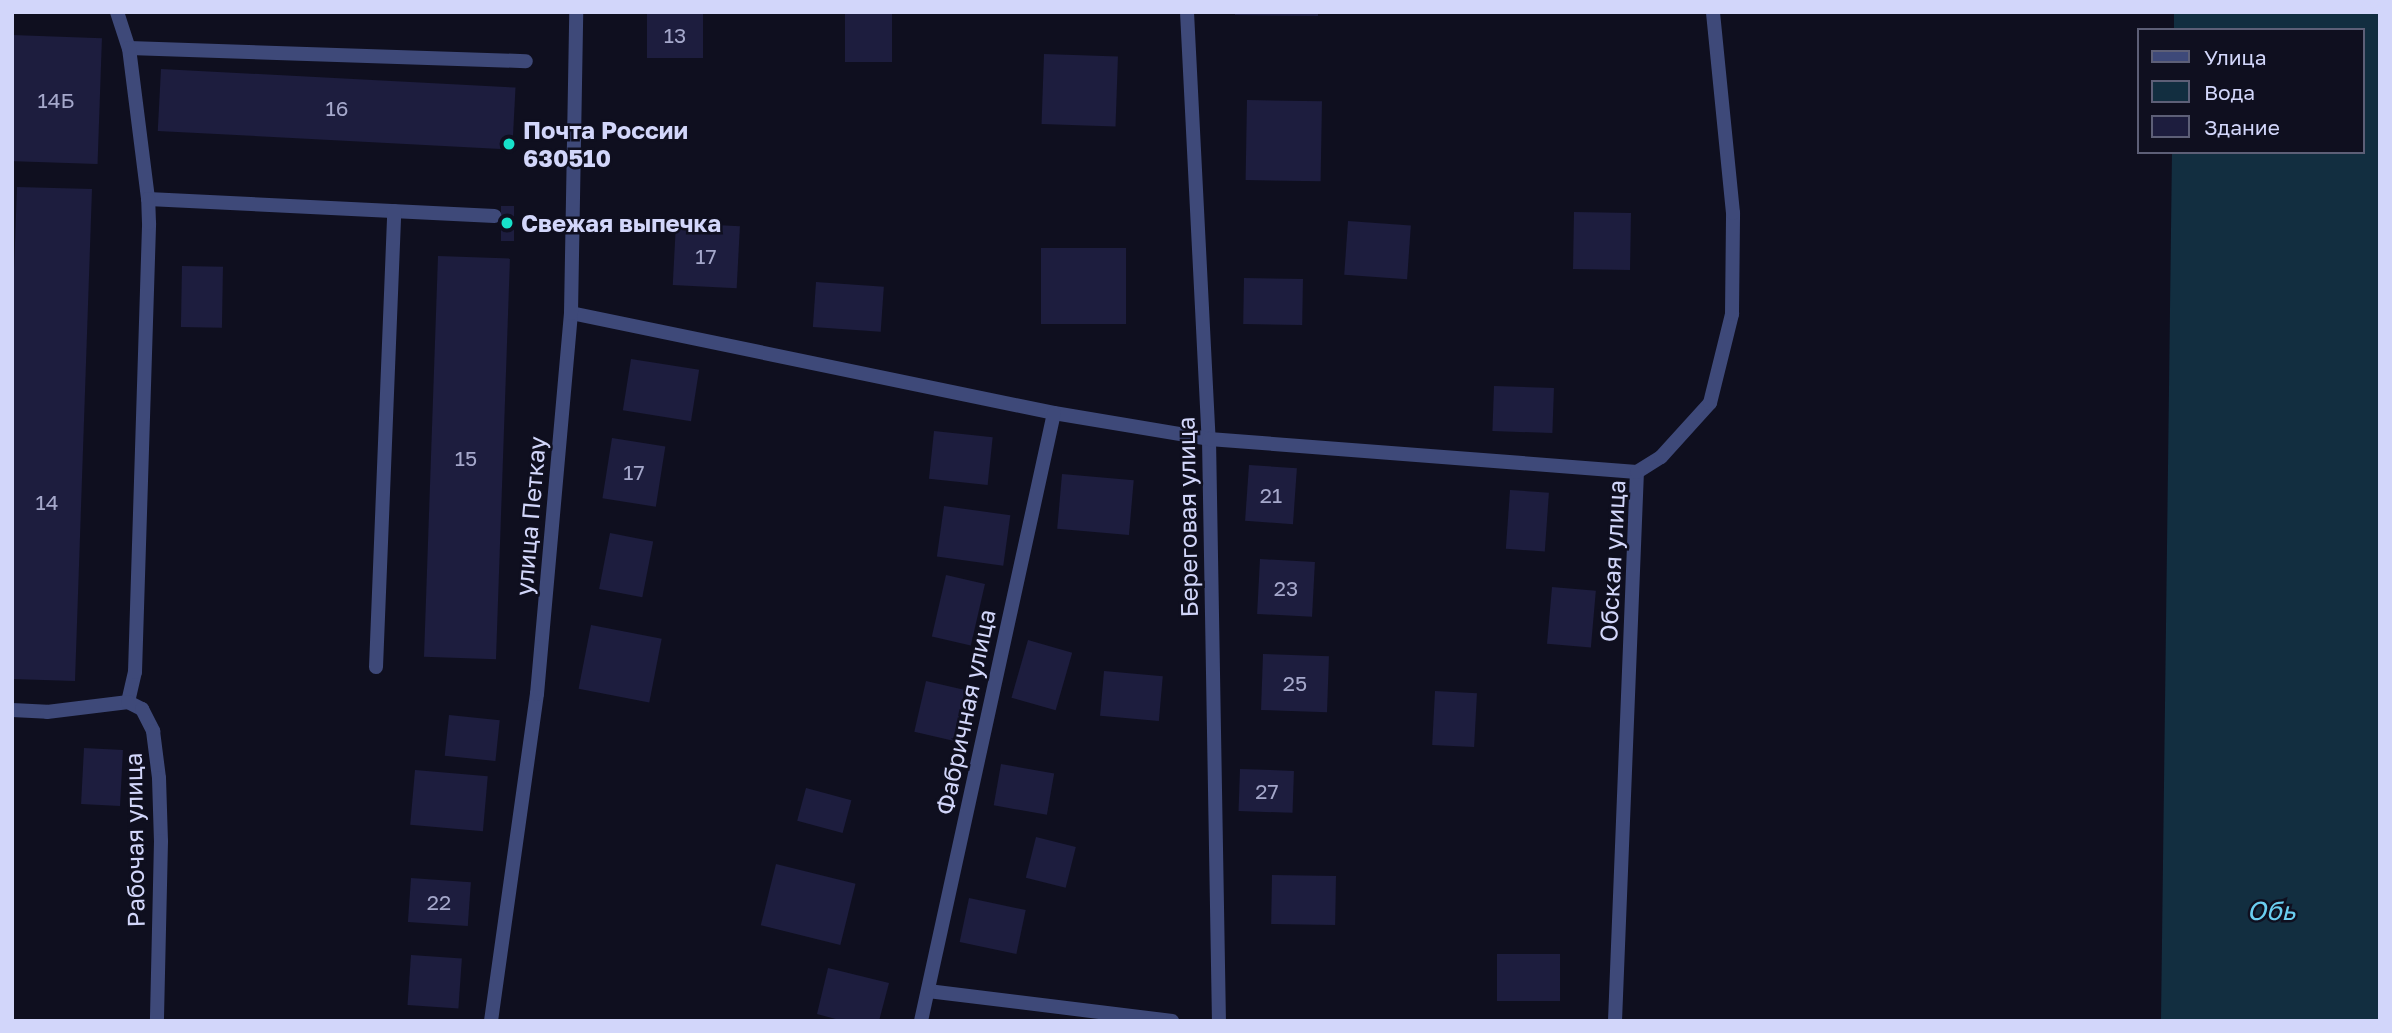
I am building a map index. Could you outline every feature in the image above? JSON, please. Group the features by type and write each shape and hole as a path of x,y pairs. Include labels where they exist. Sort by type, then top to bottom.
{"street":[{"path":"12,710 47,712 128,702 135,672 148,199 129,48 117,12"},
{"name":"улица Петкау","path":"491,1021 537,694 571,313 576,12"},
{"name":"Береговая улица","path":"1187,12 1209,439 1219,1021"},
{"name":"Обская улица","path":"1615,1021 1637,472 1661,457 1710,403 1732,314 1733,213 1713,12"},
{"path":"129,48 526,61"},
{"path":"148,199 495,215"},
{"path":"376,667 394,211"},
{"path":"571,313 1054,413 1209,439 1637,472"},
{"name":"Фабричная улица","path":"921,1021 1054,413"},
{"name":"Рабочая улица","path":"128,702 142,709 153,732 159,778 161,841 157,1021"},
{"path":"928,991 1172,1021"}],"water":[{"name":"Обь","path":"2174,12 2380,12 2380,1021 2161,1021 2172,154 2364,154 2364,28 2174,28"}],"building":[{"path":"647,12 703,12 703,58 647,58"},
{"path":"845,12 892,12 892,62 845,62"},
{"path":"1235,12 1318,12 1318,16 1235,15"},
{"path":"12,35 102,38 98,164 12,161"},
{"path":"1044,54 1118,57 1116,127 1042,124"},
{"path":"161,69 516,88 512,149 158,131"},
{"path":"1247,100 1322,101 1321,181 1246,180"},
{"path":"17,187 92,189 75,681 12,679 12,326"},
{"name":"Свежая выпечка","path":"501,206 514,206 514,241 501,241"},
{"path":"1574,212 1631,213 1630,270 1573,269"},
{"path":"1348,221 1411,225 1407,279 1344,275"},
{"path":"676,223 740,226 737,288 673,285"},
{"path":"1041,248 1126,248 1126,324 1041,324"},
{"path":"438,256 510,259 496,659 424,657"},
{"path":"182,266 223,267 222,328 181,327"},
{"path":"1244,278 1303,279 1302,325 1243,324"},
{"path":"816,282 884,287 881,332 813,327"},
{"path":"631,359 699,370 691,421 623,410"},
{"path":"1494,386 1554,388 1552,433 1492,431"},
{"path":"934,431 993,437 988,485 929,479"},
{"path":"612,438 665,446 656,507 602,498"},
{"path":"1249,465 1297,468 1293,524 1245,521"},
{"path":"1062,474 1134,480 1129,535 1057,529"},
{"path":"1510,490 1549,493 1545,552 1506,549"},
{"path":"944,506 1010,515 1003,566 937,557"},
{"path":"610,533 653,541 642,597 599,589"},
{"path":"1260,559 1315,562 1312,617 1257,614"},
{"path":"946,575 985,584 971,645 932,636"},
{"path":"1552,587 1596,591 1591,648 1547,644"},
{"path":"591,625 662,639 649,703 579,689"},
{"path":"1028,640 1072,653 1056,710 1011,698"},
{"path":"1263,654 1329,656 1327,712 1261,710"},
{"path":"1104,671 1163,676 1159,721 1100,716"},
{"path":"926,681 965,690 953,741 914,732"},
{"path":"1435,691 1477,693 1474,747 1432,745"},
{"path":"449,715 500,720 495,761 445,756"},
{"path":"84,748 123,750 120,806 81,804"},
{"path":"1001,764 1054,773 1047,815 994,805"},
{"path":"1240,769 1294,771 1293,813 1239,811"},
{"path":"415,770 488,776 483,831 410,825"},
{"path":"806,788 851,800 843,833 797,821"},
{"path":"1036,837 1076,847 1066,888 1026,878"},
{"path":"776,864 856,884 840,945 761,925"},
{"path":"1272,875 1336,876 1335,925 1271,924"},
{"path":"411,878 471,882 468,926 408,922"},
{"path":"969,898 1026,910 1016,954 960,942"},
{"path":"1497,954 1560,954 1560,1001 1497,1001"},
{"path":"411,955 462,959 458,1008 408,1005"},
{"path":"828,968 889,983 879,1021 843,1021 817,1014"}],"place":[{"name":"Почта России 630510","path":"509,144"},
{"name":"Свежая выпечка","path":"507,223"}]}
